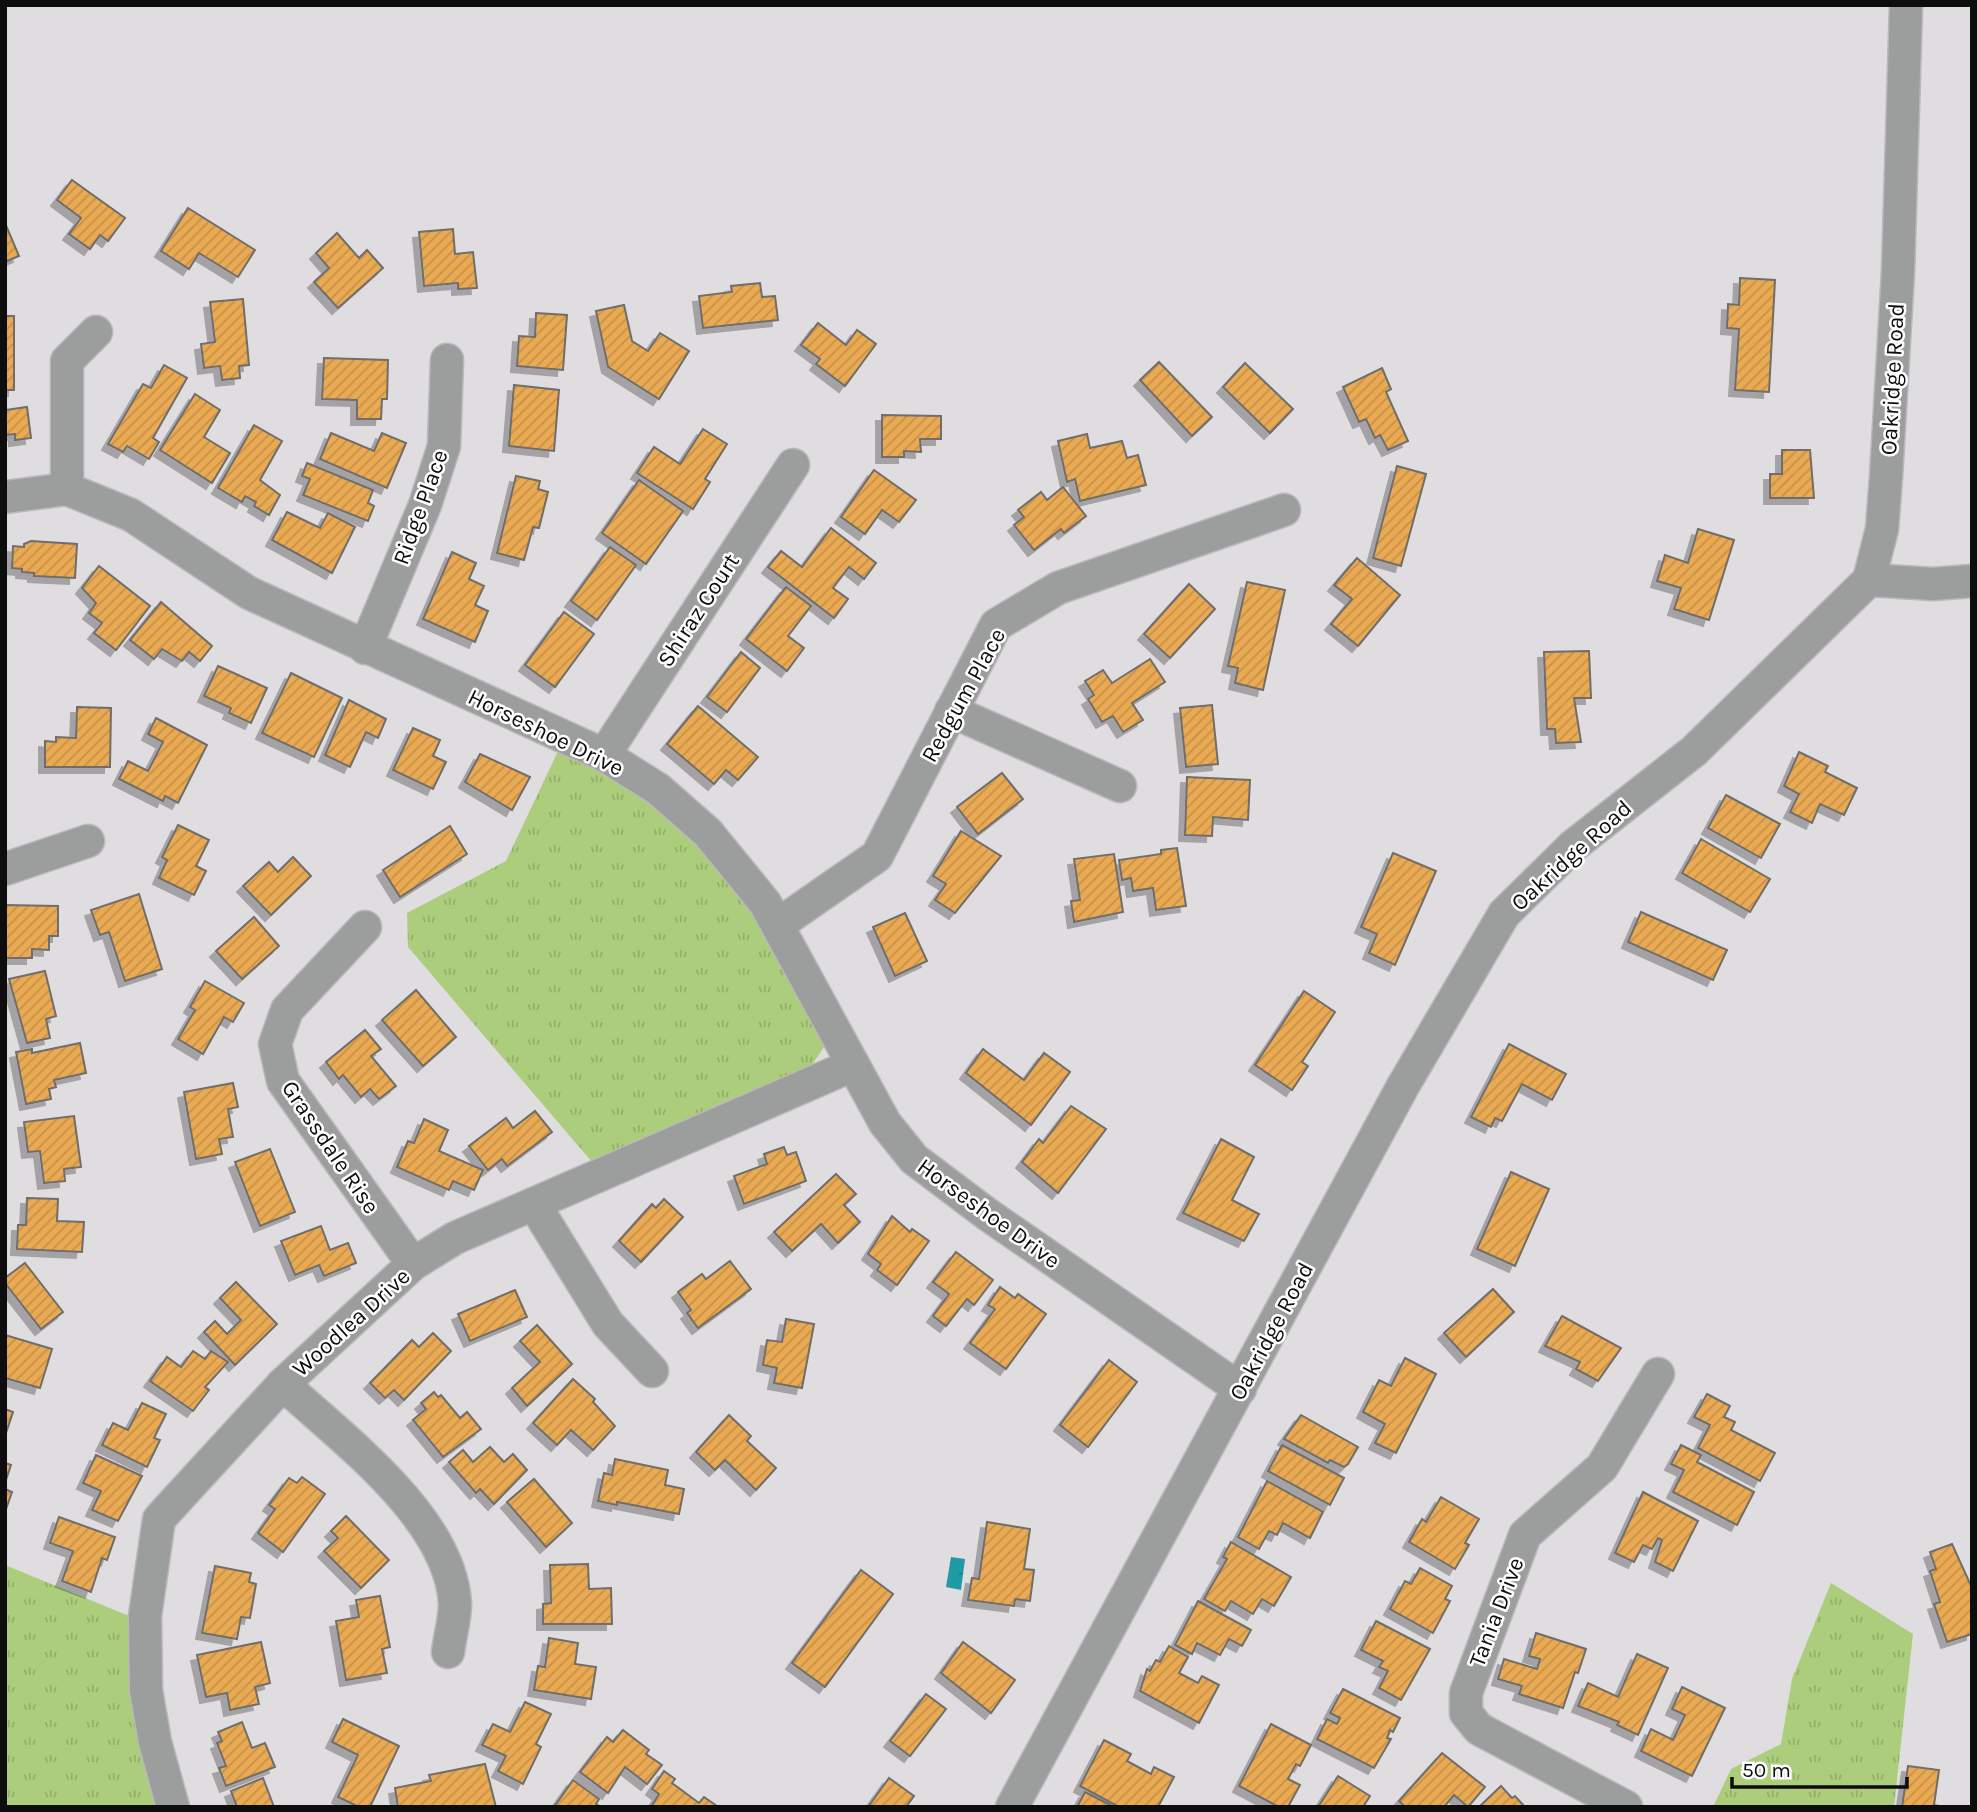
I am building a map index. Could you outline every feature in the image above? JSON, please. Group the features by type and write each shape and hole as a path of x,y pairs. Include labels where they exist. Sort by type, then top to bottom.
{"street":[{"name":"Oakridge Road","path":"1012,1807 1403,1086 1504,914 1573,846 1693,751 1869,580 1882,529 1886,477 1898,272 1906,5"},
{"path":"67,489 67,361 96,332"},
{"name":"Ridge Place","path":"365,648 425,505 444,446 447,360"},
{"name":"Shiraz Court","path":"604,755 793,465"},
{"name":"Horseshoe Drive","path":"5,497 67,489 131,515 249,593 604,755 658,789 708,833 779,925 885,1123 914,1159 987,1214 1240,1389"},
{"name":"Redgum Place","path":"779,925 877,856 996,625 1058,588 1284,510"},
{"path":"1869,580 1933,584 1972,581"},
{"path":"951,711 1120,786"},
{"path":"5,869 88,841"},
{"name":"Grassdale Rise","path":"365,927 287,1010 275,1044 283,1081 413,1264"},
{"name":"Woodlea Drive","path":"173,1807 155,1742 146,1690 145,1616 159,1519 283,1384 413,1264 455,1238 853,1065"},
{"path":"534,1204 608,1324 652,1371"},
{"name":"Tania Drive","path":"1626,1807 1479,1729 1466,1713 1466,1693 1525,1535 1602,1467 1658,1374"},
{"path":"283,1384 367,1462 406,1502 431,1534 448,1569 455,1604 448,1651"}],"green space":[{"path":"560,747 654,800 723,870 781,951 824,1047 812,1065 592,1162 408,947 407,913 506,861"},
{"path":"5,1565 134,1618 163,1807 5,1807"},
{"path":"1831,1583 1913,1634 1894,1807 1713,1807 1731,1769 1781,1744 1792,1679"}],"water":[{"path":"951,1557 965,1559 961,1590 946,1587"}],"building":[{"path":"72,180 125,218 108,241 100,235 90,249 69,234 81,218 57,200"},
{"path":"188,208 255,250 238,277 199,253 189,269 161,251"},
{"path":"5,223 19,256 7,261 5,259"},
{"path":"453,229 455,254 473,252 477,288 458,289 458,283 424,286 419,232"},
{"path":"337,233 359,258 367,250 383,268 338,308 314,282 329,268 316,253"},
{"path":"1740,278 1775,280 1769,392 1735,390 1739,329 1727,328 1728,304 1739,305"},
{"path":"760,283 762,297 775,296 778,320 703,328 699,296 732,292 731,286"},
{"path":"243,299 249,365 239,366 240,378 222,380 220,366 204,368 201,344 215,342 210,302"},
{"path":"624,305 632,341 648,351 660,333 689,351 659,399 608,367 596,311"},
{"path":"536,313 567,315 563,370 517,366 519,336 535,337"},
{"path":"5,316 14,316 14,390 5,390"},
{"path":"818,323 846,345 857,330 876,344 845,386 816,364 820,359 801,345"},
{"path":"324,358 388,360 387,399 382,399 381,419 357,419 357,400 322,399"},
{"path":"1159,362 1212,417 1192,436 1140,380"},
{"path":"1245,363 1293,409 1270,433 1223,387"},
{"path":"164,365 187,378 153,438 159,442 149,459 127,446 123,452 108,444 143,384 151,388"},
{"path":"1382,368 1391,389 1386,392 1408,441 1388,450 1380,435 1375,438 1366,419 1359,422 1343,387"},
{"path":"514,385 559,390 554,451 509,446"},
{"path":"195,394 220,410 204,437 230,453 212,483 160,450"},
{"path":"27,407 31,438 15,440 15,434 5,435 5,410"},
{"path":"882,415 941,416 941,439 920,439 921,452 904,451 904,457 882,457"},
{"path":"254,425 282,441 260,480 280,495 269,515 254,506 256,502 245,496 242,502 218,488"},
{"path":"703,429 727,444 705,479 710,482 693,509 637,473 654,447 680,464"},
{"path":"331,433 374,451 382,433 406,443 387,488 320,459"},
{"path":"1087,434 1090,448 1122,441 1127,458 1138,455 1146,485 1080,501 1075,479 1067,482 1058,441"},
{"path":"1782,450 1810,450 1814,498 1770,498 1770,474 1782,474"},
{"path":"307,463 373,490 368,503 374,506 368,521 303,495 310,479 302,476"},
{"path":"1397,466 1426,474 1401,566 1373,558"},
{"path":"874,470 916,500 899,522 882,510 865,534 841,517"},
{"path":"516,476 540,481 538,489 548,492 539,528 533,527 524,560 497,553"},
{"path":"639,480 683,511 646,564 602,533"},
{"path":"1063,487 1086,516 1064,533 1061,529 1034,550 1014,525 1024,517 1018,510 1041,492 1047,500"},
{"path":"287,512 320,528 328,513 355,527 332,573 272,540"},
{"path":"831,528 876,563 864,579 849,567 833,588 848,599 834,618 768,567 781,551 802,567"},
{"path":"1698,529 1734,540 1709,620 1674,609 1681,588 1657,581 1665,555 1688,563"},
{"path":"31,541 77,544 75,578 34,576 34,573 12,568 13,546 24,547 24,544"},
{"path":"610,547 636,565 597,620 571,601"},
{"path":"452,552 476,563 469,579 484,586 475,605 488,611 475,642 423,619"},
{"path":"1357,558 1400,595 1358,646 1331,624 1352,599 1334,585"},
{"path":"99,566 150,606 116,650 94,633 102,623 89,613 96,603 82,588"},
{"path":"1247,582 1285,590 1263,690 1235,683 1238,668 1228,666"},
{"path":"1189,584 1215,609 1170,658 1144,634"},
{"path":"786,587 811,606 788,636 804,648 787,671 746,639"},
{"path":"161,602 212,646 200,661 189,652 182,661 162,649 154,659 130,640"},
{"path":"564,612 594,634 555,687 525,665"},
{"path":"1589,651 1591,698 1574,698 1581,742 1556,743 1555,729 1547,729 1544,652"},
{"path":"741,652 760,668 727,712 707,697"},
{"path":"1150,659 1165,682 1132,703 1143,720 1123,732 1113,716 1102,722 1088,699 1094,695 1085,681 1103,670 1112,683"},
{"path":"218,666 267,688 251,723 229,713 231,708 204,696"},
{"path":"291,673 342,698 314,757 262,733"},
{"path":"349,700 386,719 378,738 366,732 350,767 325,755"},
{"path":"1212,705 1218,764 1186,767 1180,708"},
{"path":"698,706 758,757 738,780 726,770 714,784 667,744"},
{"path":"77,707 111,708 110,767 45,767 45,741 56,742 56,737 76,738"},
{"path":"156,718 207,745 178,803 165,796 163,801 119,779 128,761 148,771 163,742 148,734"},
{"path":"413,728 440,740 433,756 446,762 433,789 393,770"},
{"path":"1799,752 1828,766 1825,772 1857,788 1844,815 1820,804 1812,823 1790,812 1799,794 1784,786"},
{"path":"480,754 530,777 512,810 465,782"},
{"path":"1002,773 1023,799 978,834 957,807"},
{"path":"1187,777 1250,780 1248,820 1213,817 1212,836 1185,835"},
{"path":"1726,795 1780,824 1761,858 1708,828"},
{"path":"178,825 209,840 196,866 206,871 194,895 159,878 167,860 162,857"},
{"path":"450,826 467,854 400,897 383,870"},
{"path":"961,831 1001,856 955,913 935,900 946,884 933,876"},
{"path":"1701,839 1770,879 1750,912 1682,873"},
{"path":"1177,848 1186,906 1156,910 1153,888 1133,891 1131,878 1122,880 1119,860 1161,854 1161,850"},
{"path":"1393,853 1436,871 1395,965 1369,953 1377,934 1361,927"},
{"path":"1114,854 1123,912 1074,922 1071,901 1080,900 1074,859"},
{"path":"293,857 311,876 271,915 243,886 269,862 278,872"},
{"path":"139,894 162,969 125,981 109,932 100,935 91,910"},
{"path":"5,905 58,906 58,936 49,936 49,950 32,949 32,958 5,958"},
{"path":"1641,912 1727,950 1713,980 1628,942"},
{"path":"905,913 927,961 895,976 873,927"},
{"path":"254,917 279,946 242,979 216,951"},
{"path":"45,971 56,1016 46,1019 50,1038 27,1043 9,979"},
{"path":"205,981 244,1003 233,1022 224,1017 203,1054 178,1039 195,1010 190,1007"},
{"path":"416,990 456,1037 423,1066 382,1020"},
{"path":"1304,991 1335,1012 1302,1062 1308,1066 1292,1090 1255,1065"},
{"path":"365,1030 381,1049 371,1056 396,1086 379,1099 370,1089 361,1097 343,1075 339,1079 326,1062"},
{"path":"80,1043 86,1073 54,1080 56,1087 49,1089 51,1099 26,1104 16,1052 32,1049 32,1053"},
{"path":"1509,1044 1566,1074 1552,1100 1522,1084 1502,1121 1495,1118 1491,1127 1471,1117"},
{"path":"983,1049 1024,1080 1044,1053 1070,1072 1031,1125 966,1073"},
{"path":"233,1083 238,1107 228,1109 233,1137 219,1139 222,1154 196,1159 184,1092"},
{"path":"1071,1106 1106,1129 1058,1193 1022,1162 1039,1139 1043,1143"},
{"path":"535,1111 552,1132 507,1166 502,1159 488,1170 469,1146 506,1118 513,1128"},
{"path":"74,1116 81,1167 64,1169 65,1181 44,1183 40,1151 28,1152 24,1122"},
{"path":"424,1119 448,1130 439,1151 483,1170 474,1190 453,1181 449,1190 397,1167 408,1141 414,1143"},
{"path":"1221,1139 1254,1157 1232,1200 1259,1214 1244,1241 1183,1213"},
{"path":"784,1147 787,1155 796,1152 806,1181 744,1204 734,1176 767,1164 764,1154"},
{"path":"270,1149 295,1212 260,1226 235,1162"},
{"path":"1511,1172 1549,1189 1515,1266 1477,1249"},
{"path":"836,1174 856,1194 844,1205 860,1222 838,1243 821,1224 792,1251 774,1232"},
{"path":"27,1198 58,1199 57,1221 84,1222 82,1252 17,1249 18,1225 26,1225"},
{"path":"664,1199 683,1217 641,1262 619,1241 652,1204 656,1208"},
{"path":"892,1216 910,1232 912,1229 929,1241 897,1285 877,1270 881,1264 868,1254"},
{"path":"321,1226 330,1250 348,1243 356,1263 324,1276 319,1265 295,1275 281,1241"},
{"path":"956,1252 993,1280 974,1305 967,1299 946,1326 933,1316 949,1294 933,1282"},
{"path":"730,1261 751,1289 698,1328 687,1313 691,1310 678,1292 702,1274 706,1279"},
{"path":"25,1263 63,1312 41,1329 5,1283 5,1278"},
{"path":"236,1282 277,1324 235,1365 204,1332 215,1321 227,1334 241,1320 220,1298"},
{"path":"1000,1287 1015,1298 1018,1294 1046,1314 1006,1369 970,1343 995,1309 988,1305"},
{"path":"1493,1289 1514,1312 1466,1357 1444,1333"},
{"path":"515,1290 527,1317 470,1341 458,1314"},
{"path":"1562,1316 1621,1348 1598,1381 1576,1369 1580,1362 1545,1346"},
{"path":"786,1319 814,1324 802,1388 774,1383 777,1368 763,1365 767,1340 782,1342"},
{"path":"537,1325 572,1364 527,1406 512,1388 540,1362 520,1341"},
{"path":"433,1333 451,1351 404,1400 394,1390 385,1398 370,1383 412,1340 419,1347"},
{"path":"5,1335 52,1349 40,1388 5,1378"},
{"path":"193,1351 205,1359 211,1351 228,1362 205,1387 209,1390 193,1411 150,1381 167,1357 181,1367"},
{"path":"1405,1358 1436,1374 1396,1453 1375,1443 1385,1424 1363,1412 1379,1380 1391,1386"},
{"path":"1109,1360 1137,1382 1088,1447 1060,1425"},
{"path":"573,1379 595,1399 593,1402 615,1426 593,1450 571,1430 557,1445 533,1423"},
{"path":"434,1392 438,1397 441,1395 460,1418 467,1412 481,1429 443,1457 413,1420 426,1409 421,1403"},
{"path":"1707,1394 1730,1406 1724,1417 1735,1422 1731,1430 1775,1453 1760,1481 1698,1448 1710,1425 1694,1417"},
{"path":"142,1403 166,1414 154,1438 160,1440 147,1467 102,1445 113,1423 128,1430"},
{"path":"5,1409 13,1412 5,1436"},
{"path":"729,1415 751,1436 747,1441 776,1468 756,1490 725,1460 715,1470 696,1452"},
{"path":"1301,1415 1358,1447 1348,1464 1344,1467 1330,1460 1328,1463 1284,1439"},
{"path":"1282,1445 1344,1478 1330,1505 1268,1471"},
{"path":"1681,1445 1701,1455 1697,1462 1754,1492 1737,1525 1673,1492 1684,1470 1671,1464"},
{"path":"490,1447 504,1462 513,1454 527,1470 494,1504 480,1489 476,1493 449,1462 463,1450 473,1462"},
{"path":"96,1455 142,1476 118,1521 92,1510 101,1491 83,1483"},
{"path":"615,1459 668,1470 665,1485 684,1489 679,1514 598,1501 604,1473 612,1475"},
{"path":"5,1463 11,1465 5,1483"},
{"path":"302,1477 325,1494 283,1552 258,1533 275,1509 269,1505 289,1478 297,1483"},
{"path":"534,1479 572,1523 546,1547 507,1502"},
{"path":"1267,1481 1323,1512 1310,1538 1283,1523 1277,1535 1269,1531 1259,1549 1238,1537"},
{"path":"5,1489 12,1492 5,1512"},
{"path":"1643,1492 1698,1521 1673,1571 1655,1562 1662,1540 1658,1538 1652,1549 1643,1545 1634,1562 1615,1553"},
{"path":"1441,1497 1479,1519 1465,1543 1469,1545 1455,1569 1409,1542 1422,1519 1426,1522"},
{"path":"346,1516 389,1560 361,1588 324,1551 338,1538 331,1531"},
{"path":"59,1517 115,1537 107,1560 102,1558 91,1592 62,1581 73,1551 50,1543"},
{"path":"987,1522 1030,1529 1024,1569 1034,1570 1030,1601 1015,1599 1014,1606 968,1600 972,1578 979,1579"},
{"path":"1231,1542 1291,1577 1274,1606 1262,1599 1253,1614 1231,1601 1225,1611 1204,1599 1227,1559 1223,1557"},
{"path":"1952,1544 1972,1588 1972,1634 1947,1642 1934,1604 1940,1602 1930,1571 1936,1569 1930,1552"},
{"path":"588,1564 589,1589 611,1588 612,1624 543,1624 543,1604 551,1603 550,1565"},
{"path":"215,1566 251,1573 249,1582 256,1584 250,1618 241,1617 237,1639 202,1633"},
{"path":"1420,1568 1452,1586 1445,1599 1450,1601 1433,1633 1390,1609 1405,1581 1411,1584"},
{"path":"861,1570 893,1594 825,1687 792,1663"},
{"path":"380,1596 390,1647 382,1649 387,1673 346,1680 336,1621 359,1617 356,1600"},
{"path":"1198,1601 1251,1630 1242,1646 1229,1639 1220,1655 1197,1643 1192,1654 1175,1645"},
{"path":"1376,1621 1430,1649 1401,1700 1379,1688 1388,1671 1379,1667 1383,1661 1361,1650"},
{"path":"1536,1633 1586,1649 1563,1708 1519,1694 1522,1686 1498,1679 1504,1659 1537,1669 1540,1659 1529,1656"},
{"path":"549,1638 578,1643 575,1664 596,1667 591,1699 534,1690 538,1666 545,1667"},
{"path":"261,1642 270,1683 255,1687 259,1704 230,1710 227,1693 206,1697 197,1655"},
{"path":"963,1642 1015,1680 991,1713 941,1673"},
{"path":"1169,1646 1188,1657 1179,1673 1198,1683 1202,1676 1219,1685 1199,1723 1140,1691 1147,1669 1150,1671 1156,1660 1160,1662"},
{"path":"1637,1654 1668,1668 1638,1735 1617,1725 1619,1722 1578,1706 1588,1683 1618,1697"},
{"path":"1682,1687 1725,1708 1692,1776 1641,1751 1651,1729 1673,1740 1685,1715 1672,1709"},
{"path":"1343,1689 1400,1718 1393,1732 1390,1730 1387,1738 1391,1739 1374,1768 1317,1739 1327,1719 1337,1724 1340,1718 1330,1713"},
{"path":"926,1694 946,1709 910,1756 890,1741"},
{"path":"525,1702 551,1714 536,1744 541,1747 523,1784 498,1771 506,1756 482,1745 493,1724 510,1732"},
{"path":"343,1719 399,1746 370,1807 359,1807 338,1797 358,1755 332,1742"},
{"path":"242,1722 252,1748 265,1743 275,1767 226,1786 219,1768 226,1766 217,1743 222,1741 218,1732"},
{"path":"1271,1724 1311,1745 1300,1766 1296,1764 1288,1779 1300,1785 1288,1807 1279,1807 1239,1786"},
{"path":"623,1730 649,1750 646,1754 662,1765 647,1784 625,1767 608,1793 580,1772 607,1737 613,1742"},
{"path":"1104,1740 1131,1754 1127,1761 1151,1774 1154,1767 1174,1777 1158,1807 1119,1807 1080,1786"},
{"path":"1442,1753 1485,1787 1468,1807 1454,1795 1444,1807 1405,1807 1399,1801"},
{"path":"485,1764 496,1807 398,1807 395,1788 431,1781 429,1775"},
{"path":"1908,1766 1939,1770 1934,1805 1944,1807 1902,1807"},
{"path":"664,1771 675,1779 672,1783 699,1803 704,1797 717,1806 651,1807 659,1794 652,1789"},
{"path":"1338,1776 1370,1796 1363,1807 1318,1807"},
{"path":"263,1778 274,1807 237,1807 231,1791"},
{"path":"889,1778 914,1796 906,1807 868,1807"},
{"path":"573,1780 599,1799 596,1804 601,1807 554,1807"},
{"path":"1501,1786 1512,1798 1515,1796 1525,1807 1479,1807"},
{"path":"1085,1792 1114,1807 1077,1807"}]}
